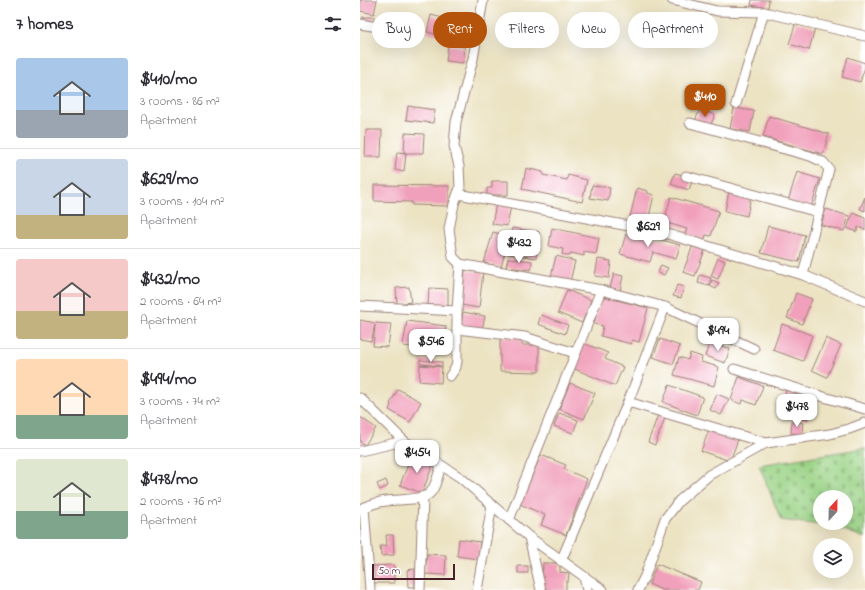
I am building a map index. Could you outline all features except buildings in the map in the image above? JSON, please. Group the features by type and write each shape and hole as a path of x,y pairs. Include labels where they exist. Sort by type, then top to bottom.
{"street":[{"path":"483,0 473,59 456,122 454,146 459,166 460,188 454,204 449,229 453,257 460,264 601,290 665,307 754,349"},
{"path":"672,0 717,11 764,12 865,36"},
{"path":"736,104 764,12"},
{"path":"360,24 372,26"},
{"path":"690,123 810,156 823,162 829,169 803,275"},
{"path":"686,176 818,212"},
{"path":"458,194 661,232 803,275 864,299"},
{"path":"450,376 456,367 457,361 457,311 460,264"},
{"path":"509,520 601,290"},
{"path":"360,306 457,311"},
{"path":"561,560 628,402 665,307"},
{"path":"457,329 525,337 575,353"},
{"path":"734,368 865,409"},
{"path":"360,398 404,441 461,478 529,538 603,590"},
{"path":"628,402 766,443"},
{"path":"638,590 645,576 665,519 679,501 709,475 766,443 830,434 865,423"},
{"path":"360,451 404,441"},
{"path":"370,590 362,509 385,501 407,500 423,497 430,493 441,466"},
{"path":"420,590 423,497"},
{"path":"477,590 492,505"},
{"path":"529,538 541,590"},
{"path":"584,577 587,590"}],"green space":[{"path":"865,448 865,538 844,530 853,530 853,490 813,490 813,524 781,520 759,465"}]}
